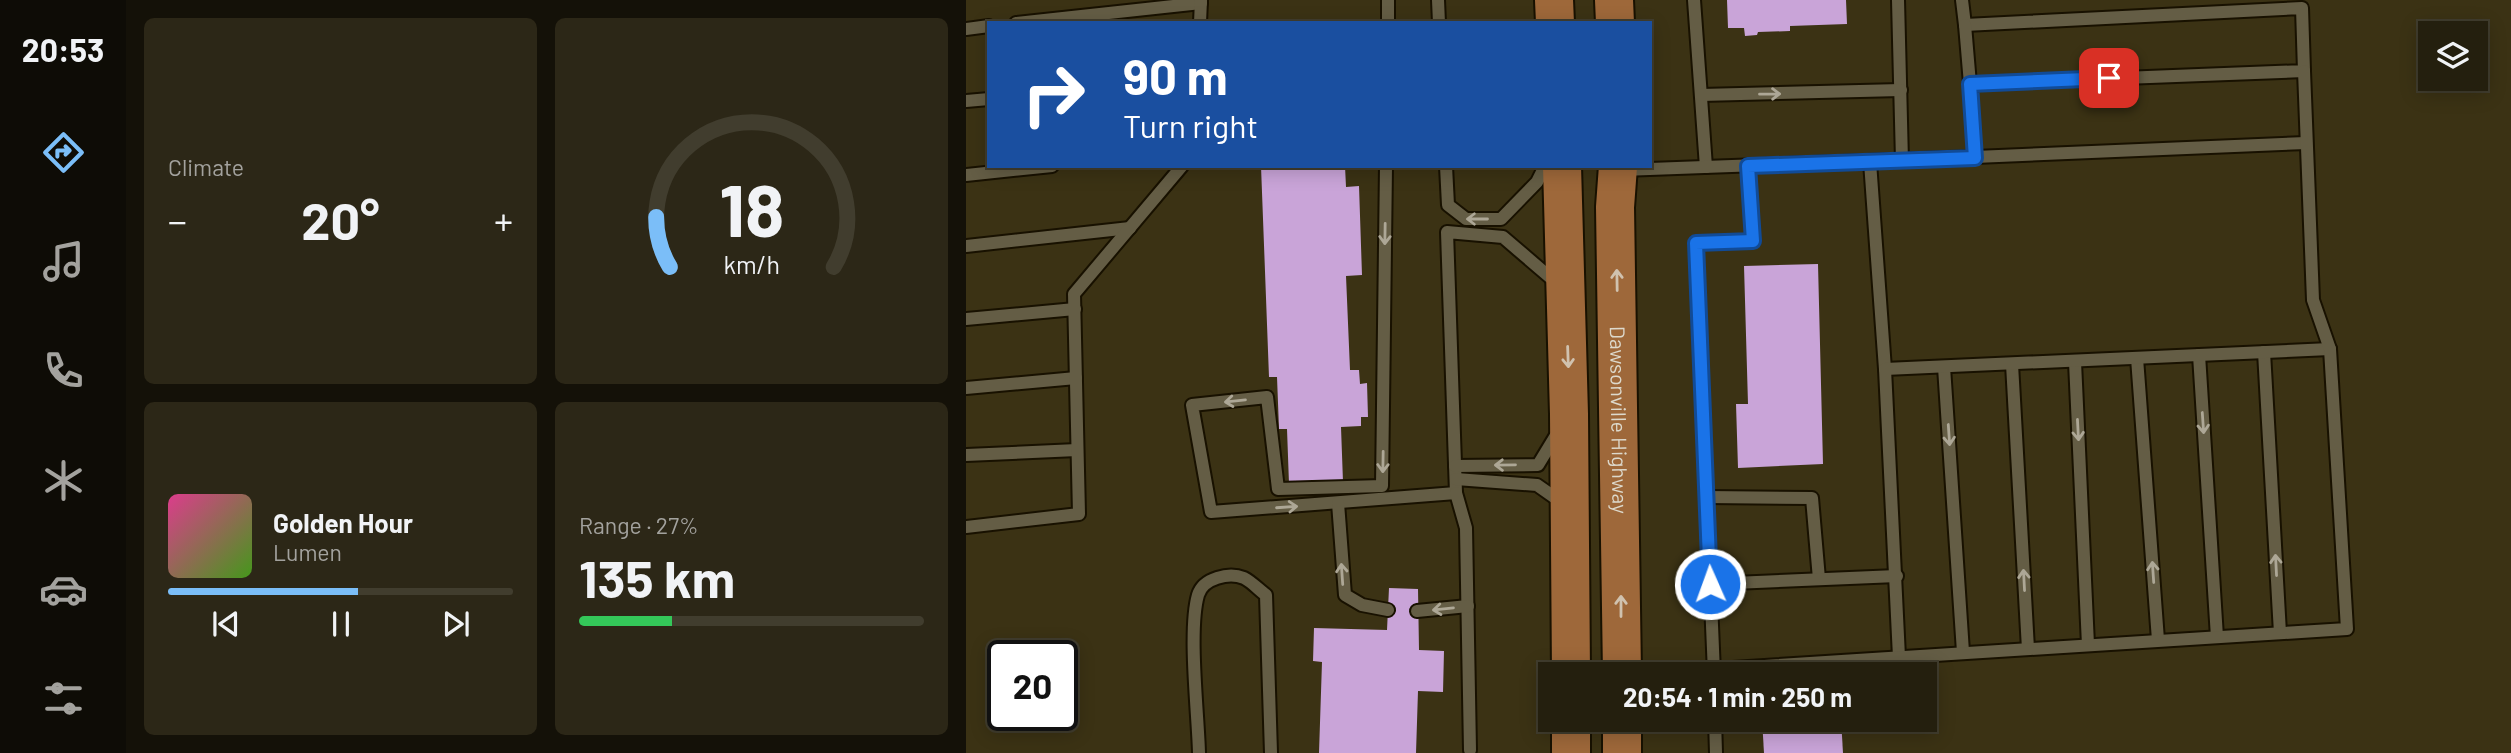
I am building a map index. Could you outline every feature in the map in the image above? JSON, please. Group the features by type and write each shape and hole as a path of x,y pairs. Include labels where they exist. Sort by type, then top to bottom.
{"main road":[{"path":"1554,0 1555,21"},
{"path":"1614,0 1615,21"},
{"path":"1562,168 1569,414 1571,662"},
{"name":"Dawsonville Highway","path":"1618,168 1615,207 1622,662"},
{"path":"1571,732 1571,753"},
{"path":"1622,732 1622,753"}],"lane":[{"path":"1388,0 1388,21"},
{"path":"1438,0 1439,21"},
{"path":"1694,0 1706,167"},
{"path":"1898,0 1902,162"},
{"path":"1962,0 1975,158"},
{"path":"1029,21 1144,3 1201,1 1200,21"},
{"path":"1833,662 2347,629 2330,349 2314,300 2302,4 1965,24"},
{"path":"966,29 987,26"},
{"path":"1970,84 2304,71"},
{"path":"1701,95 1900,90"},
{"path":"966,101 987,99"},
{"path":"1652,168 1902,162 2306,143"},
{"path":"1870,162 1885,369 1899,657"},
{"path":"1714,662 1696,243 1753,241 1748,166"},
{"path":"966,175 1033,168"},
{"path":"966,527 1079,514 1074,294 1180,168"},
{"path":"1386,168 1382,486 1279,489 1267,397 1192,405 1211,512 1456,493"},
{"path":"1446,168 1448,205 1466,219 1501,219 1537,182 1544,168"},
{"path":"966,246 1130,228"},
{"path":"1470,750 1466,528 1456,493 1447,232 1503,237 1566,291"},
{"path":"966,319 1074,309"},
{"path":"1885,369 2330,349"},
{"path":"2264,352 2280,633"},
{"path":"2199,355 2217,637"},
{"path":"2137,358 2158,640"},
{"path":"2075,362 2088,645"},
{"path":"2012,365 2028,649"},
{"path":"1944,367 1963,652"},
{"path":"966,388 1076,378"},
{"path":"1455,472 1538,465 1569,414"},
{"path":"966,455 1077,450"},
{"path":"1455,472 1537,485 1570,509"},
{"path":"1706,497 1812,498 1819,579"},
{"path":"1338,503 1345,596 1362,605 1388,610"},
{"path":"1199,753 1195,630 1198,593 1206,583 1227,575 1244,578 1266,595 1271,753"},
{"path":"1710,584 1897,576"},
{"path":"1417,611 1468,606"},
{"path":"1715,732 1716,753"}],"shaded area":[{"path":"966,0 2511,0 2511,753 966,753"}],"building":[{"path":"1727,0 1846,0 1847,24 1790,26 1790,31 1758,32 1757,35 1745,36 1744,28 1728,28"},
{"path":"1261,168 1345,168 1346,187 1359,186 1362,275 1346,276 1350,370 1359,370 1360,384 1367,383 1368,417 1361,417 1361,426 1341,427 1343,482 1289,484 1287,429 1279,429 1277,377 1269,377"},
{"path":"1818,264 1823,464 1738,468 1736,404 1748,404 1744,266"},
{"path":"1389,588 1418,589 1419,650 1444,651 1443,692 1418,691 1416,753 1319,753 1322,662 1313,661 1314,628 1387,630"},
{"path":"1763,732 1842,732 1843,753 1764,753"}],"route":[{"path":"1710,584 1696,243 1753,241 1748,166 1975,158 1970,84 2109,78"}]}
